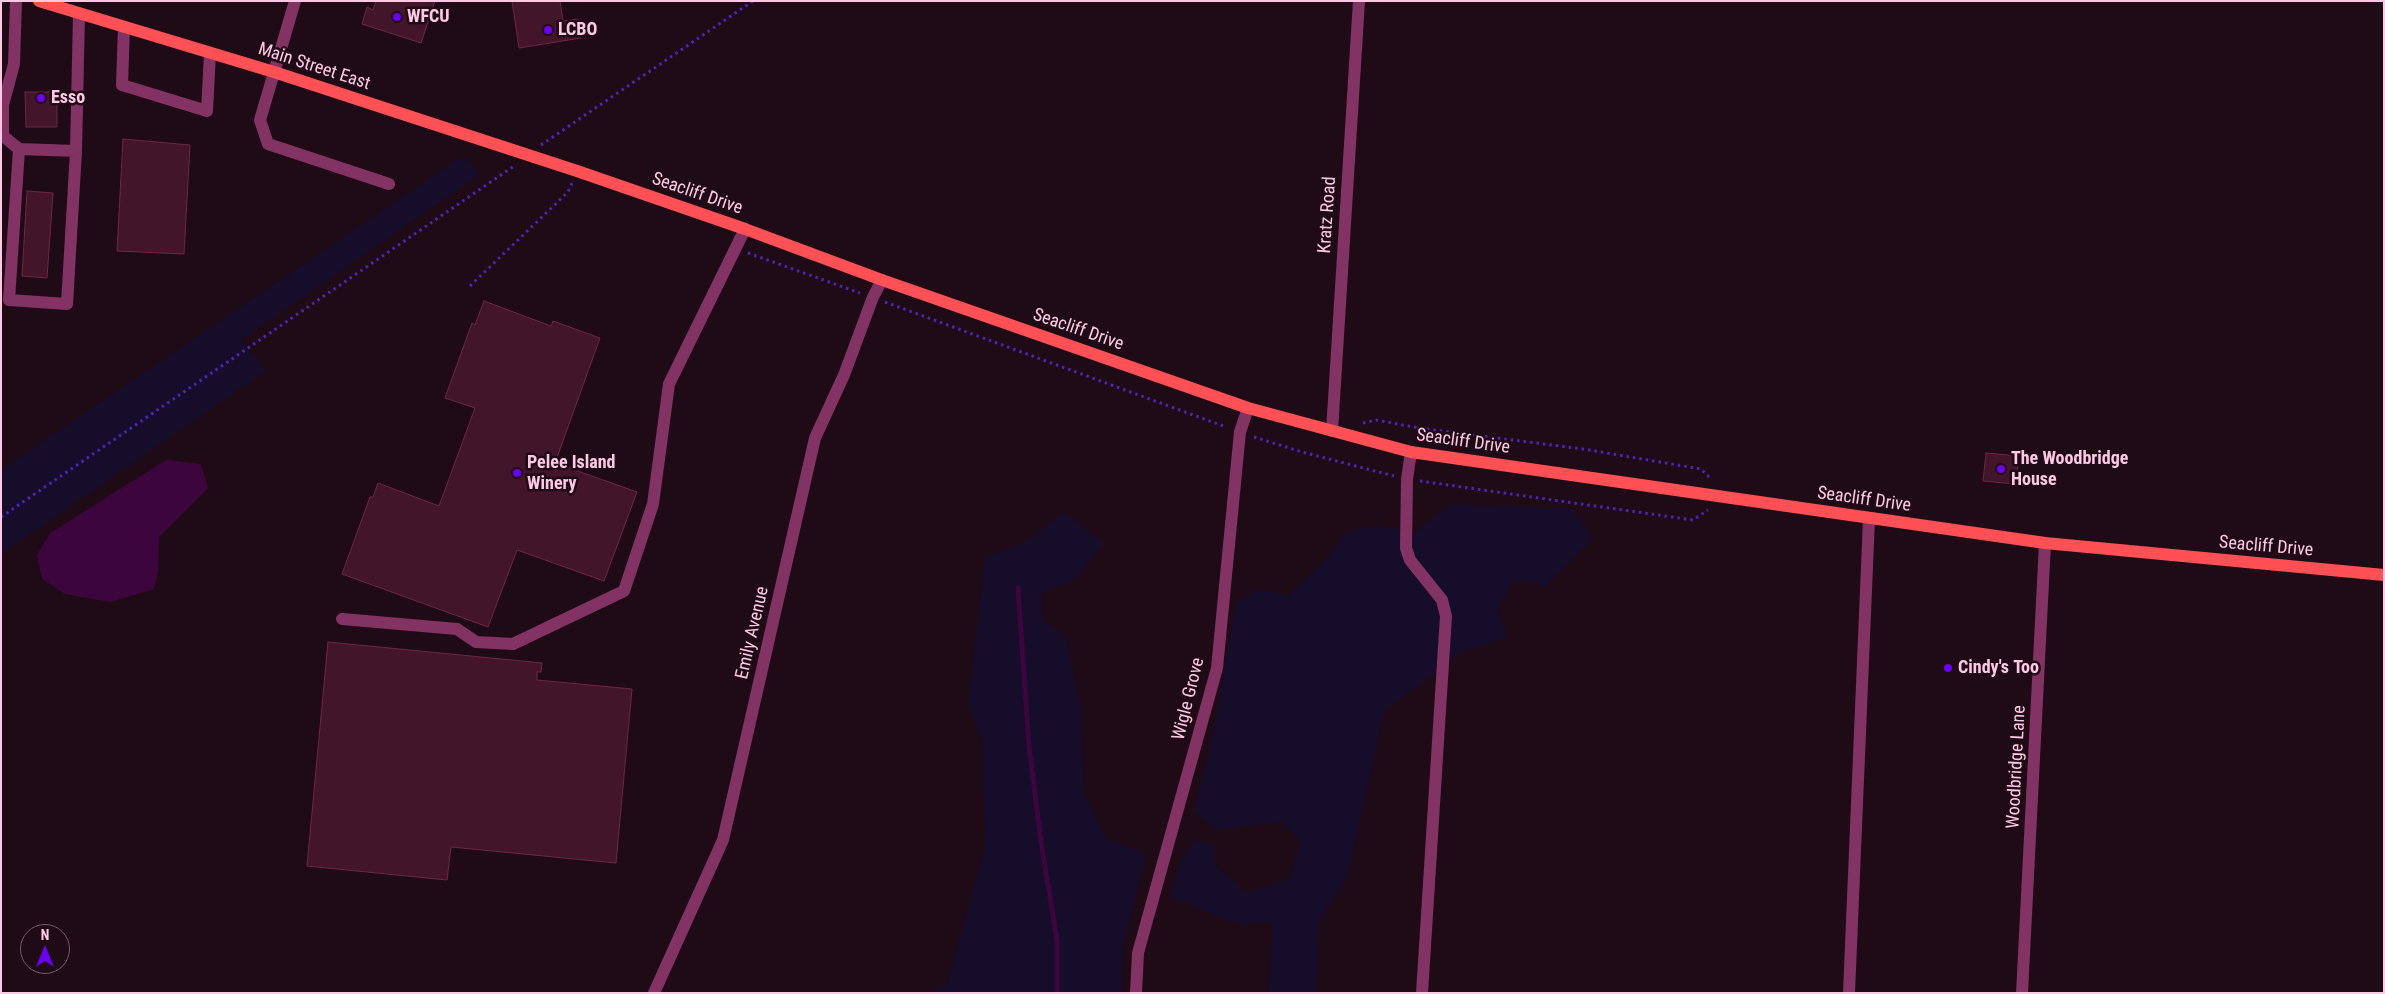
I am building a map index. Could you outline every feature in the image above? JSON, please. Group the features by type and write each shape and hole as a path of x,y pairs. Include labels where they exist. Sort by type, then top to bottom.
{"main road":[{"name":"Main Street East","path":"38,1 274,72 578,171"},
{"name":"Seacliff Drive","path":"578,171 1248,408 1411,452 2045,543 2384,576"}],"street":[{"path":"16,1 14,64 4,105 3,136 18,149 76,151"},
{"path":"295,1 260,120 268,144 389,184"},
{"name":"Kratz Road","path":"1332,431 1360,1"},
{"path":"18,149 9,300 68,304 76,151 79,14"},
{"path":"124,27 122,85 207,111 210,53"},
{"path":"1,69 14,64"},
{"path":"342,619 457,629 476,642 513,644 624,591 652,504 669,384 745,229"},
{"name":"Emily Avenue","path":"654,993 723,840 815,438 844,375 873,297 882,280"},
{"name":"Wigle Grove","path":"1136,993 1138,953 1217,668 1240,432 1248,408"},
{"path":"1411,452 1407,479 1406,548 1410,560 1442,600 1446,616 1422,993"},
{"path":"1849,993 1869,519"},
{"name":"Woodbridge Lane","path":"2022,993 2045,543"}],"path":[{"path":"1,517 505,173 528,154 753,1"},
{"path":"470,286 568,192 578,171"},
{"path":"1359,424 1376,420 1419,428 1583,449 1701,469 1728,497"}],"shaded area":[{"path":"463,156 480,174 241,340 266,371 1,554 1,470"},
{"path":"166,460 201,464 208,488 159,537 158,572 154,589 110,602 65,594 42,579 37,555 50,533"},
{"path":"1451,504 1573,509 1593,538 1546,586 1515,580 1498,608 1507,637 1460,653 1384,712 1348,875 1319,922 1316,993 1268,993 1273,922 1238,924 1170,897 1182,859 1196,840 1216,845 1214,864 1247,893 1290,878 1300,840 1281,822 1216,830 1194,811 1213,735 1236,602 1261,589 1289,596 1328,557 1346,532 1376,525 1414,533"},
{"path":"1065,512 1104,543 1074,580 1042,592 1042,619 1066,637 1081,709 1084,795 1107,839 1146,854 1123,948 1122,993 926,993 947,984 985,845 982,741 968,704 985,557 1023,544"}],"building":[{"name":"WFCU","path":"376,1 435,1 421,43 362,24 367,7 373,10"},
{"name":"LCBO","path":"512,1 560,1 563,21 578,19 581,38 519,48"},
{"path":"25,92 57,92 57,127 26,127"},
{"path":"123,139 190,145 184,254 117,251"},
{"path":"27,191 53,193 47,278 22,276"},
{"name":"Pelee Island Winery","path":"484,301 551,326 553,321 600,338 555,463 637,492 604,581 517,550 488,627 342,574 370,497 373,497 378,483 439,506 475,408 445,398 472,323 475,325"},
{"name":"The Woodbridge House","path":"1986,453 2019,456 2016,484 1983,481"},
{"path":"328,642 542,663 541,672 537,672 537,680 632,689 616,863 451,847 447,880 307,866"}],"waterway":[{"path":"1018,588 1029,746 1041,842 1057,940 1057,993"}],"place":[{"name":"WFCU","path":"397,17"},
{"name":"LCBO","path":"548,30"},
{"name":"Esso","path":"41,98"},
{"name":"The Woodbridge House","path":"2001,469"},
{"name":"Pelee Island Winery","path":"517,473"},
{"name":"Cindy's Too","path":"1948,668"}]}
